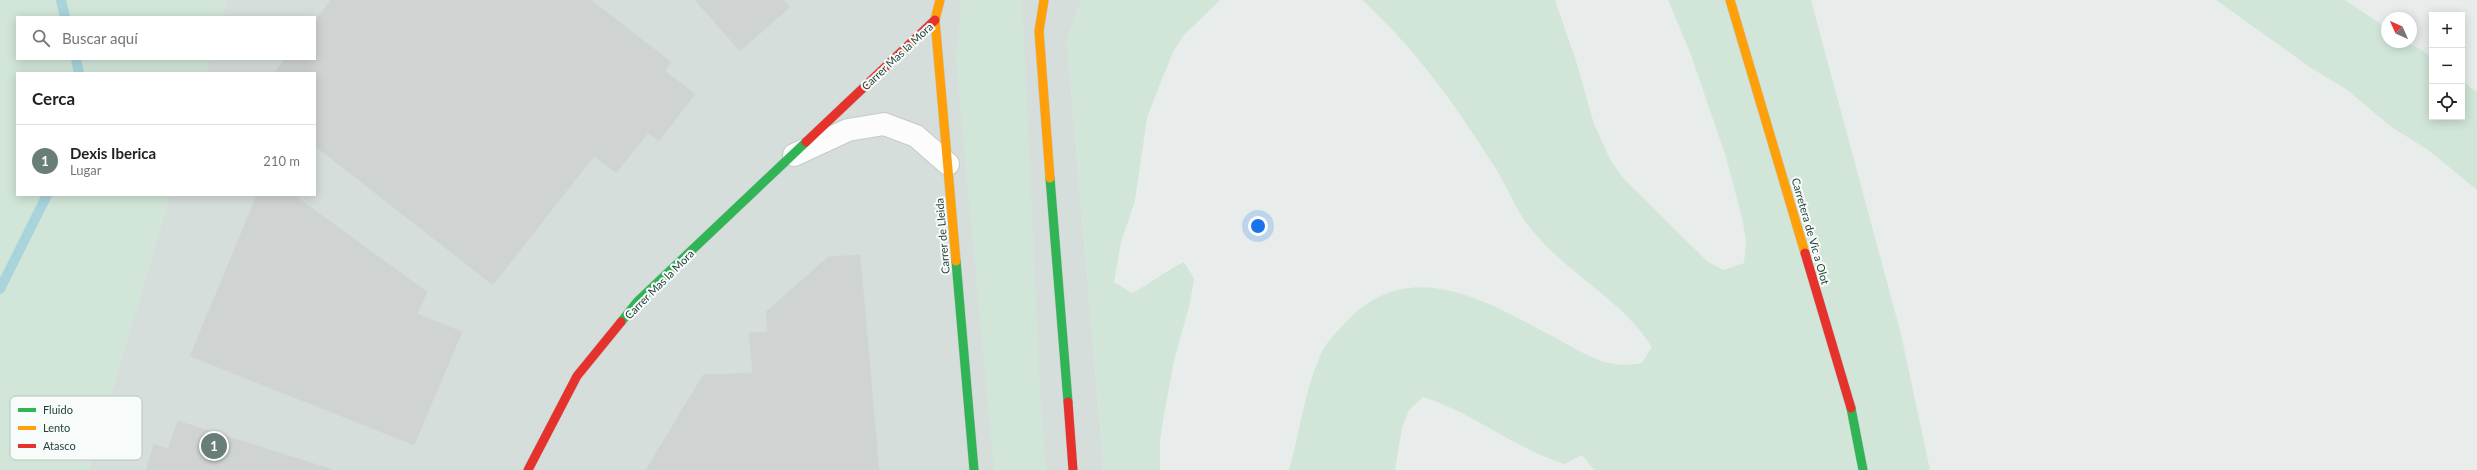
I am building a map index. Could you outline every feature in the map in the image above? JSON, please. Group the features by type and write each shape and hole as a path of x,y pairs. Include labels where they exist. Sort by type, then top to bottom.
{"street":[{"name":"Carrer de Lleida","path":"940,0 935,20 974,470"},
{"path":"1044,0 1039,31 1073,470"},
{"name":"Carretera de Vic a Olot","path":"1730,0 1850,405 1863,470"},
{"name":"Carrer Mas la Mora","path":"528,470 577,376 637,302 935,20"},
{"name":"Carrer Mas la Mora","path":"789,158 848,130 884,124 916,136 948,164"}],"shaded area":[{"path":"227,0 1082,0 1067,40 1104,470 88,470 91,460 142,460 142,396 110,396 170,196 316,196 316,72 206,72 210,60 316,60 316,16 222,16"}],"green space":[{"path":"0,0 227,0 222,16 16,16 16,60 210,60 206,72 16,72 16,196 170,196 110,396 10,396 10,460 91,460 88,470 0,470"},
{"path":"961,0 1022,0 1040,390 1046,470 994,470 956,59"},
{"path":"1082,0 1220,0 1184,35 1173,52 1156,94 1147,118 1135,201 1121,242 1114,282 1132,293 1184,262 1194,279 1190,303 1174,361 1163,420 1160,442 1160,470 1104,470 1067,40"},
{"path":"1362,0 1555,0 1577,64 1594,124 1610,159 1623,178 1708,262 1724,270 1744,263 1746,241 1743,222 1726,157 1691,55 1668,0 1811,0 1901,334 1930,470 1594,470 1582,455 1565,464 1529,449 1460,412 1423,397 1409,410 1402,428 1395,470 1289,470 1310,384 1320,356 1326,345 1350,318 1374,299 1399,290 1425,287 1451,291 1477,299 1503,310 1585,354 1605,362 1628,365 1642,363 1652,347 1639,329 1624,313 1541,241 1527,224 1480,144 1434,78 1400,38"},
{"path":"2216,0 2345,0 2381,24 2381,48 2417,48 2426,53 2429,56 2429,120 2465,120 2465,83 2477,92 2477,190 2428,150 2390,126 2346,89 2311,68"}],"building":[{"path":"331,0 591,0 671,62 665,71 695,94 659,141 648,133 616,173 594,156 493,285 316,147 316,72 275,72 284,60 316,60 316,19"},
{"path":"695,0 784,0 790,7 740,51"},
{"path":"257,196 295,196 427,292 417,314 462,332 414,445 190,356"},
{"path":"860,255 879,470 646,470 703,375 753,373 749,333 768,332 766,312 828,257"},
{"path":"178,421 334,470 146,470 154,444 168,449"}],"waterway":[{"path":"61,0 65,16"},
{"path":"76,60 79,72"},
{"path":"0,289 46,196"}],"traffic: fast":[{"path":"621,322 637,302 806,142"},
{"path":"1050,178 1068,402"},
{"path":"956,261 974,470"},
{"path":"1851,408 1863,470"}],"traffic: slow":[{"path":"940,0 935,20 956,261"},
{"path":"1044,0 1039,31 1050,178"},
{"path":"1730,0 1805,253"}],"traffic: jam":[{"path":"806,142 935,20"},
{"path":"1805,253 1851,408"},
{"path":"528,470 577,376 621,322"},
{"path":"1068,402 1073,470"}],"place":[{"name":"Dexis Iberica","path":"214,446"}]}
